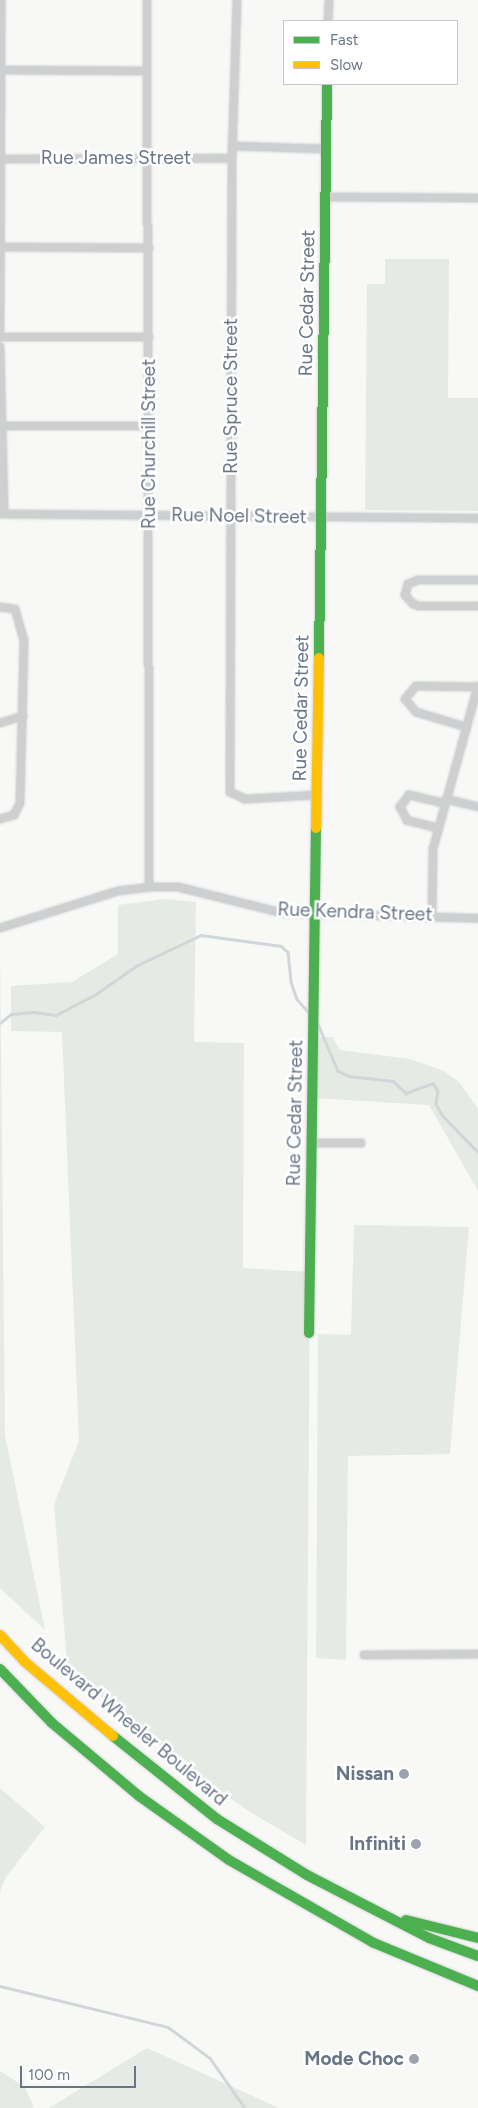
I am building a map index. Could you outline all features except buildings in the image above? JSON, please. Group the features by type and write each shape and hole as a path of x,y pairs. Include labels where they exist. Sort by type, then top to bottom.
{"main road":[{"name":"Rue Cedar Street","path":"310,1333 327,85"},
{"name":"Boulevard Wheeler Boulevard","path":"0,1635 26,1662 161,1777 217,1819 306,1874 429,1938 478,1956"},
{"path":"0,1669 52,1723 139,1796 229,1860 408,1962 478,1990"},
{"path":"273,1853 402,1918 478,1938"},
{"path":"374,1943 478,1986"}],"street":[{"path":"0,330 1,0"},
{"name":"Rue Churchill Street","path":"147,0 149,248 145,337 150,515 149,888"},
{"name":"Rue Spruce Street","path":"236,0 232,146 230,792 245,799 317,795"},
{"path":"328,20 329,0"},
{"path":"1,70 147,72"},
{"path":"232,146 326,149"},
{"name":"Rue James Street","path":"0,158 232,158"},
{"path":"326,197 478,198"},
{"path":"0,247 149,248"},
{"path":"0,337 145,337"},
{"path":"0,347 2,514"},
{"path":"0,426 149,426"},
{"name":"Rue Noel Street","path":"2,514 478,518"},
{"path":"478,580 418,580 408,584 405,595 412,604 419,606 478,606"},
{"path":"0,607 14,609 24,640 20,804 14,815 0,819"},
{"path":"432,915 433,849 478,686 416,686 405,699 416,712 466,726"},
{"path":"0,723 23,716"},
{"path":"438,828 407,820 400,808 409,794 478,808"},
{"name":"Rue Kendra Street","path":"0,928 118,891 149,888 178,888 282,913 432,915 478,918"},
{"path":"312,1144 361,1143"},
{"path":"364,1655 478,1654"}],"shaded area":[{"path":"385,259 449,259 448,398 478,398 478,511 365,510 367,284 385,284"},
{"path":"165,899 196,902 194,1042 244,1043 243,1268 310,1272 306,1845 247,1810 184,1765 117,1713 67,1662 54,1504 79,1441 62,1032 11,1031 11,986 72,982 118,954 118,905"},
{"path":"0,948 5,1435 45,1630 0,1588"},
{"path":"314,1037 332,1037 340,1050 410,1059 444,1071 460,1083 478,1109 478,1191 429,1105 313,1098"},
{"path":"354,1225 469,1227 450,1454 348,1456 346,1660 316,1658 318,1334 351,1335"},
{"path":"0,1788 45,1827 6,1877 0,1892"},
{"path":"147,2048 279,2108 49,2108"},
{"path":"0,2071 25,2087 34,2108 0,2108"}],"waterway":[{"path":"0,1023 11,1014 34,1012 56,1015 96,994 136,966 201,935 281,946 288,952 291,982 297,999 310,1014"},
{"path":"318,1024 338,1071 349,1076 393,1081 406,1093 433,1083 438,1091 436,1104 443,1116 478,1152"},
{"path":"0,1986 168,2027 210,2058 245,2108"}],"traffic: fast":[{"path":"319,658 327,85"},
{"path":"309,1333 316,828"},
{"path":"0,1669 52,1723 139,1796 229,1860 374,1943 478,1986"},
{"path":"113,1736 217,1819 307,1875 429,1938 478,1956"},
{"path":"406,1920 478,1938"}],"traffic: slow":[{"path":"316,828 319,658"},
{"path":"0,1635 25,1662 113,1736"}],"place":[{"name":"Nissan","path":"404,1774"},
{"name":"Infiniti","path":"416,1844"},
{"name":"Mode Choc","path":"414,2059"}]}
